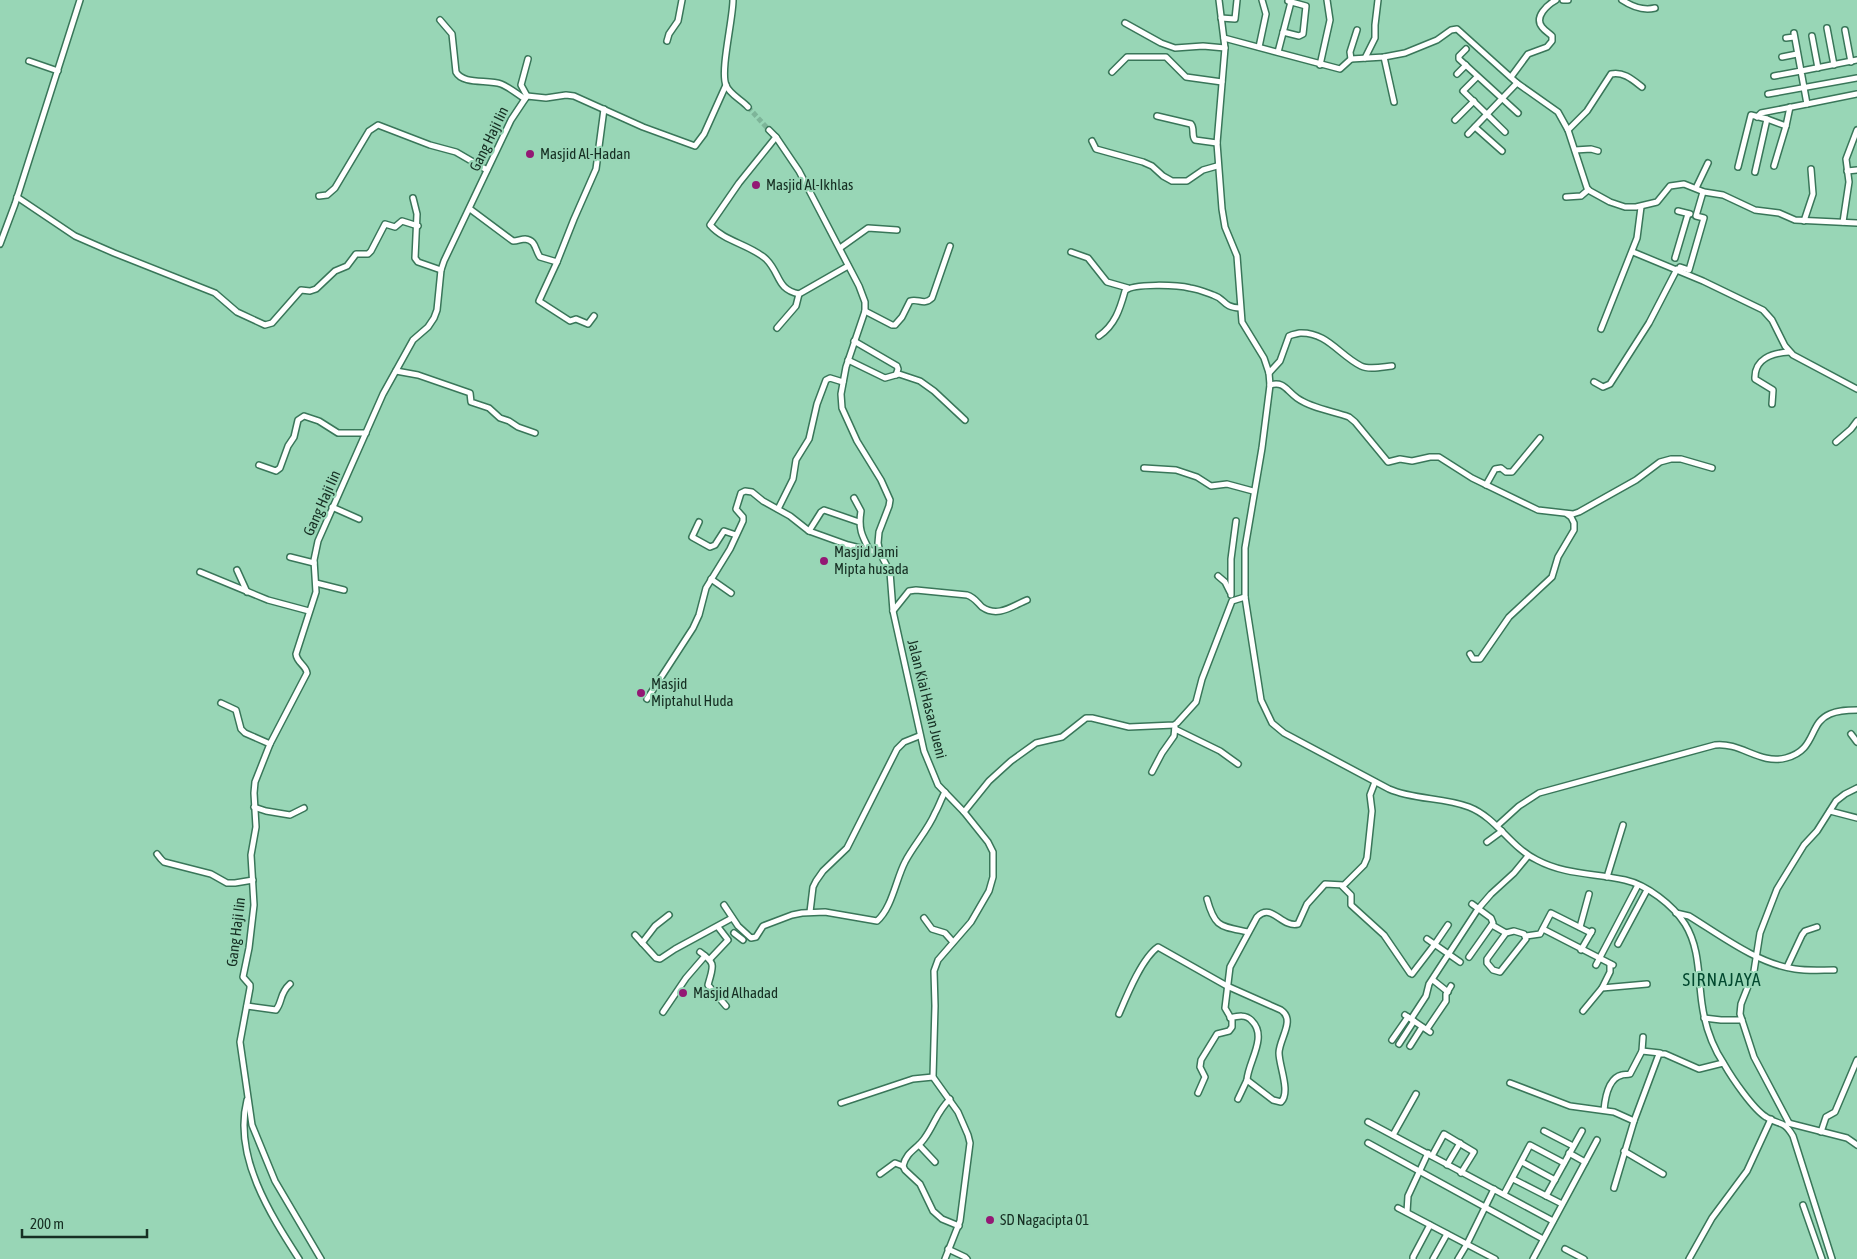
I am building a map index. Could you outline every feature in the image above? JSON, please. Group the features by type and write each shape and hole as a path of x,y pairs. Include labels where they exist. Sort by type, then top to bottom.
{"street":[{"path":"0,244 17,197 55,70 80,0"},
{"path":"667,41 669,34 678,21 682,0"},
{"path":"734,0 725,67 726,85 748,107"},
{"path":"1219,0 1224,38 1221,47 1222,82 1216,144 1225,227 1237,256 1240,308 1243,325 1262,354 1269,373 1270,385 1244,558 1245,597 1258,691 1263,707 1272,723 1284,734 1375,782 1406,796 1448,801 1467,806 1484,814 1528,856 1563,870 1624,879 1638,884 1661,899 1676,913 1686,925 1695,947 1704,1018 1710,1038 1723,1064 1757,1108 1766,1117 1782,1123 1788,1128 1795,1140 1819,1238 1822,1259"},
{"path":"1221,18 1235,19 1237,0"},
{"path":"1259,47 1266,14 1262,0"},
{"path":"1320,65 1330,20 1327,0"},
{"path":"1366,58 1376,38 1374,25 1378,0"},
{"path":"1511,77 1528,54 1540,50 1552,41 1552,36 1541,26 1539,20 1549,2 1556,0"},
{"path":"1563,0 1568,0"},
{"path":"1622,0 1641,8 1655,8"},
{"path":"1278,52 1290,1 1304,5 1307,8 1303,34 1299,36 1283,32"},
{"path":"440,20 452,34 457,76 500,84 526,97"},
{"path":"1125,23 1161,43 1175,48 1221,47"},
{"path":"1827,28 1834,65"},
{"path":"1224,38 1340,69 1351,59 1384,57 1420,48 1437,40 1451,30 1457,29 1517,83 1555,109 1568,130 1588,190 1610,202 1622,206 1641,207 1657,202 1663,196 1666,188 1673,184 1684,184 1703,192 1723,195 1755,210 1779,212 1794,219 1857,223"},
{"path":"1351,59 1350,52 1357,30"},
{"path":"1774,76 1854,61 1845,30"},
{"path":"1786,38 1794,35 1807,104"},
{"path":"1812,36 1818,68"},
{"path":"1466,49 1458,57 1518,113"},
{"path":"1782,57 1797,54"},
{"path":"1384,57 1394,102"},
{"path":"1112,72 1127,58 1166,58 1186,77 1222,82"},
{"path":"526,97 521,85 528,59"},
{"path":"29,61 55,70"},
{"path":"1457,74 1466,65"},
{"path":"1568,130 1587,111 1611,74 1627,76 1642,87"},
{"path":"1478,77 1463,90 1505,132"},
{"path":"1768,94 1857,78"},
{"path":"1468,134 1517,83"},
{"name":"Gang Haji Iin","path":"322,1259 270,1170 254,1131 240,1042 250,986 243,978 254,905 251,850 256,827 254,807 255,782 270,744 307,674 306,669 298,661 296,654 316,592 314,563 318,541 383,394 413,340 428,327 434,318 437,310 441,270 511,120 526,97 530,95 546,98 566,95 574,96 643,127 694,146 704,134 726,85"},
{"path":"1757,116 1761,113 1857,94"},
{"path":"1455,120 1474,101"},
{"path":"1774,166 1790,107"},
{"path":"594,316 588,324 576,319 570,321 539,301 596,169 604,109"},
{"path":"1738,167 1751,115 1786,126"},
{"path":"1157,116 1191,124 1195,140 1216,144"},
{"path":"1755,172 1767,119"},
{"path":"319,196 327,195 335,188 369,131 378,125 430,145 456,152 487,170"},
{"path":"1475,127 1502,151"},
{"path":"647,699 693,628 699,615 706,588 744,519 736,508 739,497 743,492 752,492 763,501 790,516 809,531 848,545 880,553 878,538 890,500 881,480 857,441 843,412 841,402 848,360 865,311 863,294 799,171 776,137 769,130"},
{"path":"1843,222 1849,182 1846,159 1857,130"},
{"path":"776,137 739,183 710,225 716,233 724,238 751,249 766,259 776,272 782,286 791,292 799,294 848,266"},
{"path":"1092,141 1094,147 1100,151 1143,162 1172,181 1187,181 1203,170 1217,166"},
{"path":"1575,150 1591,149 1598,151"},
{"path":"1696,188 1708,163"},
{"path":"1804,221 1813,194 1811,169"},
{"path":"1847,171 1857,170"},
{"path":"1566,197 1580,196 1588,190"},
{"path":"1696,216 1703,192"},
{"path":"17,197 75,236 215,293 237,312 265,325 272,323 301,290 310,292 316,289 334,271 347,266 356,254 372,252 385,224 395,227 402,220 418,226"},
{"path":"413,198 418,226 416,260 441,270"},
{"path":"1601,329 1633,252 1640,229 1641,207"},
{"path":"470,209 513,241 522,239 531,241 535,245 540,257 557,262"},
{"path":"1677,268 1688,270 1704,218 1678,211"},
{"path":"1675,258 1688,214"},
{"path":"840,248 868,228 897,230"},
{"path":"865,311 895,325 902,317 910,301 915,300 924,303 930,300 950,246"},
{"path":"1071,252 1088,258 1107,282 1128,288 1189,287 1217,297 1228,307 1240,308"},
{"path":"1633,252 1677,268 1763,310 1772,320 1789,352 1857,389"},
{"path":"1594,382 1603,387 1610,384 1648,323 1677,268"},
{"path":"1099,336 1112,325 1122,306 1125,291 1128,288"},
{"path":"777,328 796,306 799,294"},
{"path":"1269,373 1280,361 1289,336 1303,333 1313,334 1330,342 1362,366 1369,368 1392,366"},
{"path":"854,341 897,366 896,375"},
{"path":"1772,404 1773,390 1755,379 1756,369 1762,360 1770,355 1778,352 1789,352"},
{"path":"848,360 885,378 896,375 914,378 926,384 965,420"},
{"path":"396,371 418,375 470,393 471,402 489,408 500,418 535,433"},
{"path":"778,509 793,479 796,460 809,439 817,404 826,380 830,378 843,382"},
{"path":"1270,385 1282,384 1301,400 1349,417 1388,462 1437,456 1486,485 1538,510 1573,514 1579,512 1636,480 1665,460 1681,458 1712,468"},
{"path":"259,465 278,470 288,446 296,434 298,420 304,416 313,418 343,434 366,433"},
{"path":"1836,442 1857,421"},
{"path":"1486,485 1495,469 1501,468 1506,472 1512,472 1540,438"},
{"path":"1144,468 1176,470 1197,477 1211,486 1227,484 1253,491"},
{"path":"854,498 862,511 859,522 862,535 870,551"},
{"path":"332,507 360,519"},
{"path":"809,531 824,510 859,522"},
{"path":"1561,512 1569,516 1574,524"},
{"path":"1470,654 1473,659 1480,659 1509,617 1552,578 1558,557 1573,532 1579,512"},
{"path":"1152,772 1172,739 1175,727 1196,702 1207,666 1232,601 1231,559 1236,521"},
{"path":"699,522 692,537 710,547 715,545 724,531 736,535"},
{"name":"Jalan Kiai Hasan Jueni","path":"880,553 890,572 891,602 919,736 935,780 990,845 994,862 993,877 988,892 971,922 935,966 933,1077"},
{"path":"290,557 314,563"},
{"path":"237,570 247,592"},
{"path":"200,572 268,600 309,611"},
{"path":"1218,576 1224,582 1231,595"},
{"path":"711,579 731,593"},
{"path":"316,582 344,590"},
{"path":"893,611 909,591 916,590 966,594 974,598 983,607 995,612 1004,611 1028,600"},
{"path":"1232,601 1245,597"},
{"path":"221,703 236,710 244,733 270,744"},
{"path":"1497,826 1519,806 1539,793 1716,745 1725,744 1763,758 1787,758 1801,752 1823,718 1842,711 1857,710"},
{"path":"964,812 989,782 1011,762 1036,744 1062,737 1086,718 1129,727 1175,727 1220,751 1238,764"},
{"path":"1851,734 1857,742"},
{"path":"810,912 813,887 816,881 823,871 847,848 897,749 904,742 919,736"},
{"path":"1342,886 1364,865 1367,858 1372,811 1370,795 1375,782"},
{"path":"1789,1123 1756,1062 1742,1020 1741,1004 1754,971 1760,933 1773,898 1804,846 1817,831 1841,796 1857,788"},
{"path":"734,933 744,939 754,938 763,926 792,915 810,912 842,914 873,921 878,920 893,893 905,862 935,814 945,792"},
{"path":"254,807 290,815 304,808"},
{"path":"1830,811 1857,818"},
{"path":"1607,877 1623,825"},
{"path":"1487,842 1502,832"},
{"path":"157,854 164,862 211,874 227,883 252,880"},
{"path":"1392,1040 1426,996 1429,984 1478,909 1528,856"},
{"path":"1198,1093 1205,1077 1200,1067 1201,1060 1217,1034 1230,1029 1232,1025 1225,1008 1230,967 1257,916 1265,912 1274,914 1290,925 1298,924 1305,906 1324,884 1329,883 1342,886 1351,894 1350,904 1384,935 1411,973 1448,925"},
{"path":"1596,965 1638,884"},
{"path":"1610,940 1619,944 1647,890"},
{"path":"1580,927 1589,894"},
{"path":"1207,899 1216,922 1232,929 1248,932"},
{"path":"1470,957 1492,925 1493,920 1472,904"},
{"path":"724,905 744,939"},
{"path":"1526,936 1524,944 1500,972 1496,972 1487,963 1506,933 1514,931 1526,936 1538,935 1551,913 1592,932 1581,950"},
{"path":"1676,913 1689,916 1756,956 1800,970 1834,970"},
{"path":"642,943 656,926 669,915"},
{"path":"636,936 656,958 662,959 675,949 732,918"},
{"path":"924,918 932,929 945,934 953,942"},
{"path":"1492,925 1506,933"},
{"path":"663,1012 686,978 728,940 718,927"},
{"path":"1787,967 1802,935 1806,931 1817,927"},
{"path":"1543,929 1581,950 1612,964 1602,988 1583,1011"},
{"path":"1427,939 1460,962"},
{"path":"1119,1014 1133,982 1152,952 1158,947 1227,986 1281,1010 1288,1017 1279,1049 1284,1080 1284,1101 1275,1102 1247,1080"},
{"path":"700,952 712,963 712,973 708,985 726,1006"},
{"path":"1410,1046 1426,1029 1446,1001 1450,989 1433,980"},
{"path":"247,1006 276,1010 279,1006 282,992 290,984"},
{"path":"1602,988 1648,984"},
{"path":"1230,1018 1237,1016 1248,1017 1258,1031 1258,1042 1248,1071 1247,1080 1238,1099"},
{"path":"1410,1018 1426,1029"},
{"path":"1399,1044 1410,1018"},
{"path":"1704,1018 1742,1020"},
{"path":"1604,1110 1605,1097 1611,1084 1618,1077 1630,1074 1642,1051 1643,1037"},
{"path":"1642,1051 1660,1053 1698,1069 1723,1064"},
{"path":"1614,1188 1634,1121 1660,1053"},
{"path":"1821,1132 1826,1117 1835,1112 1857,1060"},
{"path":"841,1103 913,1079 933,1077 950,1099 965,1127 970,1143 958,1226 945,1259"},
{"path":"1510,1083 1570,1106 1604,1110 1634,1121"},
{"path":"1393,1135 1416,1094"},
{"path":"248,1098 244,1112 247,1150 258,1190 266,1207 298,1259"},
{"path":"903,1166 907,1155 919,1145 930,1130 940,1109 950,1099"},
{"path":"1689,1259 1712,1218 1747,1171 1759,1149 1771,1119"},
{"path":"1368,1122 1553,1221"},
{"path":"1782,1123 1789,1123 1847,1138 1857,1145"},
{"path":"1544,1131 1573,1146"},
{"path":"1546,1196 1582,1131"},
{"path":"1407,1212 1408,1196 1419,1172 1444,1134 1474,1152 1461,1173"},
{"path":"1534,1259 1597,1140"},
{"path":"1368,1143 1544,1239"},
{"path":"1447,1165 1460,1143"},
{"path":"919,1145 935,1162"},
{"path":"1504,1194 1530,1145 1564,1163"},
{"path":"1624,1151 1663,1174"},
{"path":"1569,1153 1585,1162"},
{"path":"1522,1162 1555,1180"},
{"path":"880,1174 895,1163 903,1166 920,1184 933,1211 942,1219 958,1226"},
{"path":"1513,1178 1562,1204"},
{"path":"1458,1259 1494,1189"},
{"path":"1803,1205 1819,1238 1832,1259"},
{"path":"1398,1208 1495,1259"},
{"path":"1413,1259 1430,1225"},
{"path":"1433,1259 1447,1234"},
{"path":"948,1249 966,1257 966,1259"},
{"path":"1565,1249 1584,1259"}],"tunnel":[{"path":"748,107 769,130"}],"place":[{"name":"Masjid Al-Hadan","path":"530,154"},
{"name":"Masjid Al-Ikhlas","path":"756,185"},
{"name":"Masjid Jami Mipta husada","path":"824,561"},
{"name":"Masjid Miptahul Huda","path":"641,693"},
{"name":"Masjid Alhadad","path":"683,993"},
{"name":"SD Nagacipta 01","path":"990,1220"}],"district":[{"name":"SIRNAJAYA","path":"1722,980"}]}
